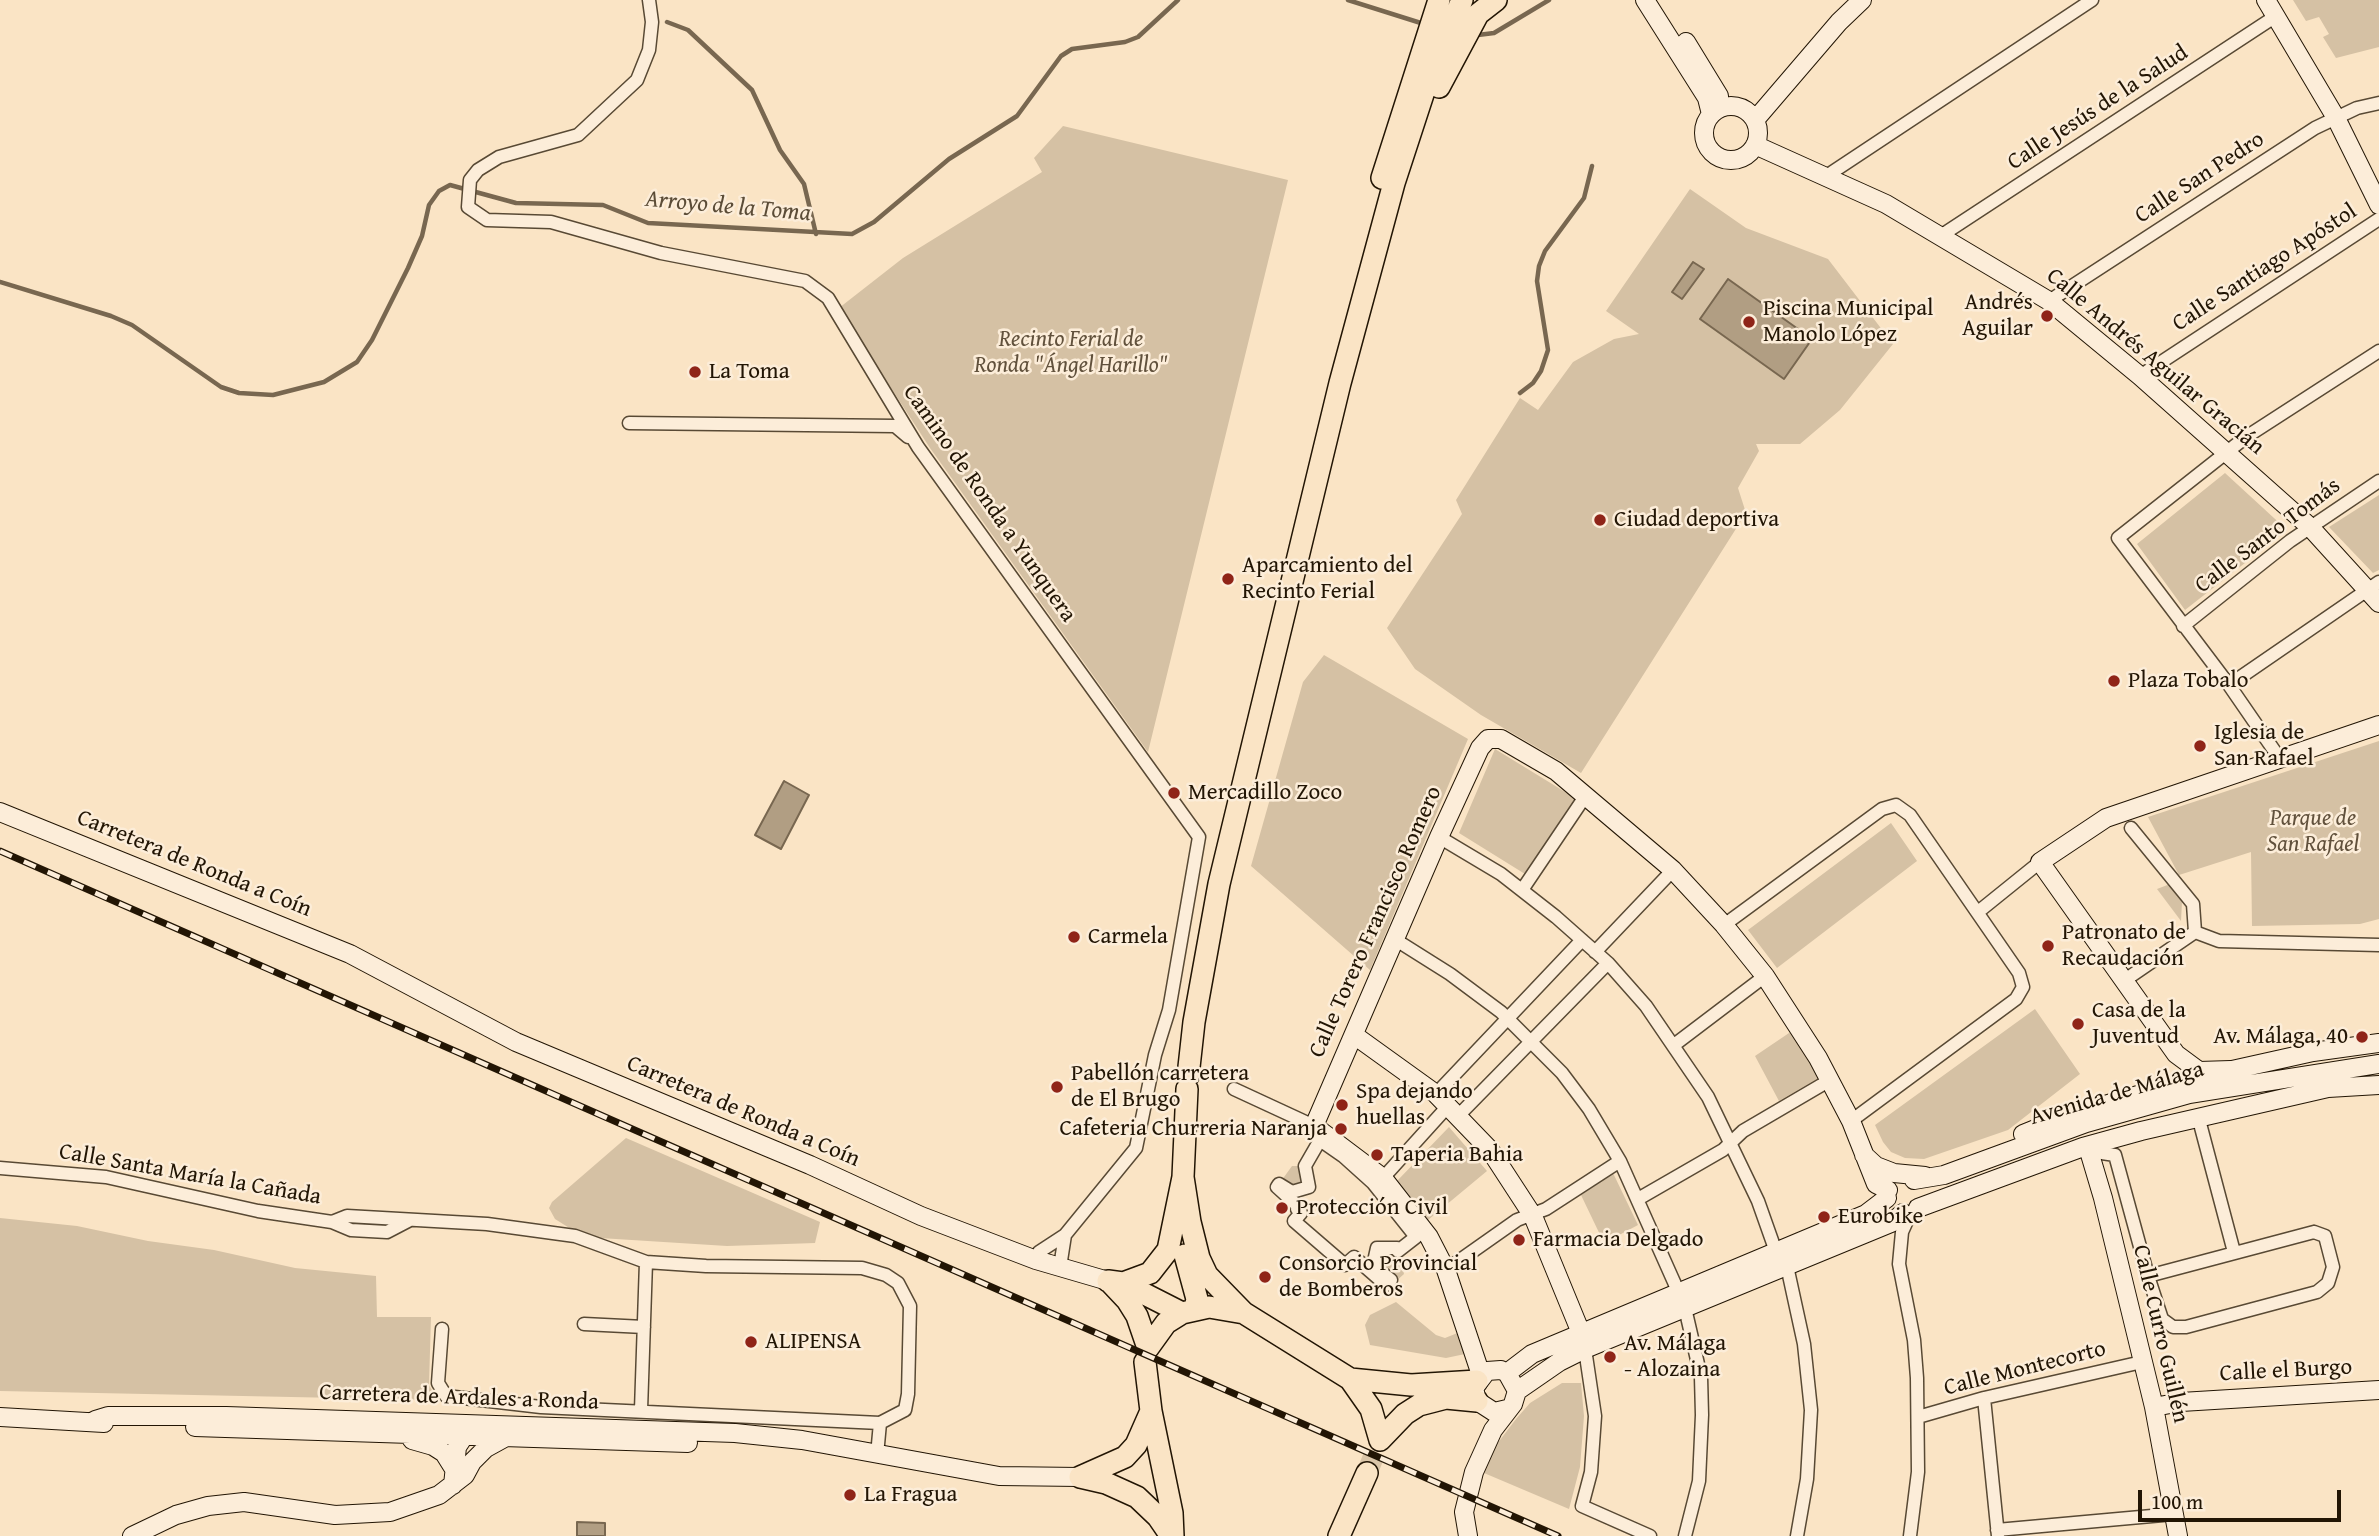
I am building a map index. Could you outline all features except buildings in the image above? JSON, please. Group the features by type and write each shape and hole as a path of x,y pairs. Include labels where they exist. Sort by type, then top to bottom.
{"main road":[{"path":"1340,383 1350,299 1391,146 1439,0"},
{"path":"1188,1311 1196,1298 1186,1261 1181,1201 1187,1082 1194,1022 1219,884 1340,383 1394,183 1427,82 1462,0"},
{"path":"1318,473 1431,104 1478,14 1496,0"},
{"path":"1646,0 1707,98 1711,114"},
{"path":"1659,0 1720,98 1746,110 1755,120 1758,128 1755,145 1748,154 1736,160 1716,156 1704,137 1706,121 1711,114 1725,106 1733,106"},
{"path":"1755,120 1839,22 1862,0"},
{"path":"2266,0 2336,118 2379,205"},
{"name":"Calle Andrés Aguilar Gracián","path":"1755,145 1828,175 1942,235 2049,301 2140,376 2310,527 2372,586 2379,603"},
{"path":"2231,1070 2199,1071 2176,1054 2040,862 2106,818 2379,725"},
{"name":"Calle Torero Francisco Romero","path":"1314,1126 1480,748 1488,739 1501,739 1556,771 1586,795"},
{"path":"1586,795 1673,870 1724,925 1765,976 1830,1080 1851,1121 1876,1184 1887,1194 1893,1209 1911,1211 1923,1193 1914,1180 1898,1179 1887,1194"},
{"name":"Carretera de Ronda a Coín","path":"0,812 350,954 565,1065 797,1160 921,1216 1036,1259 1116,1282"},
{"name":"Carretera de Ronda a Coín","path":"0,823 188,900 369,965"},
{"path":"83,858 99,858 126,868 134,866 140,874 169,885 188,900"},
{"path":"1354,1035 1448,1105 1490,1150 1533,1216 1583,1341"},
{"path":"1990,1159 2022,1135 2065,1117 2165,1087 2313,1052 2379,1043"},
{"path":"2165,1087 2176,1069 2176,1054"},
{"name":"Avenida de Málaga","path":"1914,1180 1939,1176 2086,1123 2189,1094 2379,1064"},
{"name":"Avenida de Málaga","path":"1507,1373 1532,1354 1583,1341 1685,1308 1891,1223 1911,1211 2086,1149 2198,1116 2328,1088 2379,1085"},
{"path":"1314,1126 1383,1178 1429,1237 1446,1270 1493,1430"},
{"name":"Calle Curro Guillén","path":"2086,1149 2154,1407 2178,1536"},
{"path":"1863,1154 1876,1166 1895,1172 1939,1176"},
{"path":"1183,1177 1199,1258 1207,1275 1244,1313 1350,1379 1371,1409 1380,1440 1405,1414 1419,1405 1481,1392 1494,1370 1507,1373 1517,1391 1493,1430 1474,1472 1464,1511 1468,1536"},
{"name":"Avenida de Málaga","path":"1517,1391 1559,1362 1583,1341 1678,1291 1775,1249 1866,1214 1887,1194"},
{"path":"1116,1282 1150,1273 1161,1262 1168,1250 1181,1201"},
{"path":"1116,1282 1188,1311"},
{"path":"1116,1282 1137,1316 1146,1355 1151,1411 1163,1463 1172,1536"},
{"path":"1146,1355 1166,1323 1188,1311 1224,1307 1244,1313"},
{"path":"1350,1379 1481,1392 1507,1409"},
{"name":"Calle el Burgo","path":"2154,1407 2181,1402 2379,1390"},
{"path":"1080,1477 1125,1457 1136,1446 1151,1411"},
{"name":"Carretera de Ardales a Ronda","path":"95,1420 108,1416 134,1416 365,1419 573,1426 735,1433 802,1440 821,1446"},
{"name":"Carretera de Ardales a Ronda","path":"0,1417 95,1420 109,1424 821,1446 999,1476 1080,1477"},
{"path":"365,1419 387,1426 453,1429 464,1435 472,1449 472,1462"},
{"path":"454,1477 457,1447 464,1435 478,1430 552,1431 573,1426"},
{"path":"396,1434 433,1446 450,1460 454,1477"},
{"path":"132,1536 176,1515 208,1506 244,1503 361,1516 420,1503 454,1477 465,1475 472,1462 506,1437"},
{"path":"1339,1536 1367,1472"},
{"path":"1080,1477 1106,1483 1137,1497 1158,1517 1172,1536"}],"street":[{"name":"Camino de Ronda a Yunquera","path":"649,0 652,22 649,50 638,80 578,135 499,158 478,170 470,180 466,201 474,213 487,220 551,222 661,253 805,281 828,298 918,447 1199,837 1169,1010 1155,1055 1136,1148 1065,1235 1039,1252 1036,1259"},
{"path":"1828,175 2092,0"},
{"name":"Calle Jesús de la Salud","path":"1942,235 2276,16"},
{"name":"Calle San Pedro","path":"2049,301 2315,128 2379,103"},
{"name":"Calle Santiago Apóstol","path":"2140,376 2379,219"},
{"path":"2280,759 2229,685 2118,538 2227,452 2379,351"},
{"path":"629,423 895,426 918,447"},
{"name":"Calle Santo Tomás","path":"2183,626 2310,527 2379,481"},
{"path":"2229,685 2372,586"},
{"path":"1522,890 1586,795"},
{"path":"1724,925 1882,809 1896,805 1910,815 2019,973 2023,987 2016,999 1851,1121"},
{"path":"2131,828 2193,904 2195,932"},
{"path":"1439,837 1522,890 1608,963 1674,1045 1709,1097 1732,1142 1775,1249"},
{"path":"1978,912 2040,862"},
{"path":"1595,952 1673,870"},
{"path":"2195,932 2227,941 2379,945"},
{"path":"2125,980 2195,932"},
{"path":"1396,940 1450,974 1532,1039 1589,1109 1620,1161 1678,1291"},
{"path":"1383,1178 1448,1105 1508,1018 1582,940"},
{"path":"1448,1105 1532,1039 1608,963"},
{"path":"1674,1045 1765,976"},
{"path":"1638,1199 1732,1142 1743,1131 1830,1080"},
{"path":"1234,1089 1314,1126"},
{"path":"2198,1116 2234,1252"},
{"path":"1320,1140 1367,1177 1402,1216 1416,1237 1398,1251 1397,1248 1377,1248 1373,1266 1391,1280 1386,1285 1354,1257 1345,1265 1294,1221 1301,1213 1298,1207 1277,1187 1279,1184 1292,1192 1309,1187 1305,1166 1320,1140"},
{"path":"2086,1149 2115,1155 2148,1276 2162,1319 2174,1327 2317,1292 2328,1283 2333,1267 2325,1236 2314,1232 2148,1276"},
{"path":"1446,1270 1517,1220 1533,1216 1620,1161"},
{"name":"Calle Santa María la Cañada","path":"0,1168 106,1177 258,1211 332,1222 347,1216 488,1224 575,1236 646,1262 706,1266 863,1268 886,1275 898,1283 910,1306 908,1394 905,1410 880,1423"},
{"path":"1910,1536 1918,1472 1918,1417 1914,1340 1899,1264 1902,1232 1911,1211"},
{"path":"1060,1267 1065,1235"},
{"path":"641,1410 646,1262"},
{"path":"1787,1266 1804,1344 1811,1410 1807,1479 1797,1536"},
{"path":"1685,1308 1701,1377 1702,1415 1699,1481 1685,1536"},
{"path":"583,1324 644,1327"},
{"path":"442,1329 438,1383 446,1396 541,1407 880,1423 877,1455"},
{"path":"1583,1341 1595,1416 1591,1472 1582,1506 1650,1536"},
{"name":"Calle Montecorto","path":"1918,1417 1984,1398 2142,1362"},
{"path":"1984,1398 1997,1533 2174,1514"},
{"path":"1914,1513 1916,1536"}],"green space":[{"path":"2293,0 2379,0 2379,47 2336,58 2323,37 2329,34 2319,17 2306,21"},
{"name":"Recinto Ferial de Ronda \"Ángel Harillo\"","path":"1063,126 1288,180 1148,752 930,448 839,308 903,258 1042,172 1034,158"},
{"name":"Ciudad deportiva","path":"1690,189 1746,228 1828,259 1893,344 1840,410 1800,444 1756,444 1759,451 1738,488 1746,513 1581,773 1481,715 1415,669 1387,628 1462,514 1456,500 1520,398 1538,410 1573,362 1614,339 1639,334 1606,311"},
{"path":"2225,473 2287,530 2185,610 2137,544"},
{"path":"2379,495 2379,570 2373,573 2329,527"},
{"path":"1324,655 1468,739 1370,970 1251,866 1303,682"},
{"name":"Parque de San Rafael","path":"2379,741 2379,919 2360,924 2252,926 2251,852 2179,875 2148,817"},
{"path":"1495,749 1575,798 1525,874 1459,833"},
{"path":"1891,823 1917,861 1777,968 1748,930"},
{"path":"2170,884 2182,902 2181,921 2157,889"},
{"path":"2035,1009 2080,1074 2008,1130 1924,1159 1905,1158 1891,1152 1875,1125"},
{"path":"1792,1031 1820,1077 1779,1101 1755,1056"},
{"path":"1449,1127 1487,1171 1428,1220 1397,1181"},
{"path":"626,1138 820,1222 815,1243 727,1246 600,1238 571,1229 555,1219 549,1208 552,1202"},
{"path":"1292,1166 1305,1166 1309,1187 1279,1184"},
{"path":"1613,1173 1638,1225 1604,1243 1581,1195"},
{"path":"0,1218 77,1226 148,1241 214,1250 295,1268 376,1276 377,1317 431,1317 429,1385 437,1400 0,1391"},
{"path":"1377,1248 1397,1248 1404,1274 1394,1283 1373,1266"},
{"path":"1396,1302 1436,1335 1445,1338 1460,1332 1465,1354 1446,1358 1370,1345 1365,1325 1370,1315"},
{"path":"1562,1383 1581,1383 1584,1416 1580,1467 1569,1509 1484,1473 1497,1444 1516,1419 1530,1403"}],"shaded area":[{"path":"1693,262 1704,269 1682,299 1672,292"},
{"path":"1728,279 1812,339 1784,379 1700,319"},
{"path":"784,781 809,795 781,849 755,835"},
{"path":"577,1522 605,1523 605,1536 577,1536"}],"waterway":[{"name":"Arroyo de la Toma","path":"0,282 132,325 221,387 239,393 273,395 324,382 357,362 372,340 408,268 422,236 429,205 439,191 450,185 516,203 603,205 648,223 852,234 874,222 949,159 1017,116 1061,56 1072,49 1125,42 1138,37 1178,0"},
{"name":"Arroyo de la Toma","path":"1348,0 1424,24"},
{"name":"Arroyo de la Toma","path":"1478,35 1494,33 1549,0"},
{"path":"667,22 688,30 752,90 780,150 804,184 816,234"},
{"path":"1520,393 1533,383 1541,371 1548,350 1537,281 1539,266 1545,251 1584,198 1592,166"}],"tunnel":[{"path":"1367,1473 1380,1440"}],"railway":[{"path":"0,851 1558,1536"}],"place":[{"name":"Andrés Aguilar","path":"2047,316"},
{"name":"Piscina Municipal Manolo López","path":"1749,322"},
{"name":"La Toma","path":"695,372"},
{"name":"Ciudad deportiva","path":"1600,520"},
{"name":"Aparcamiento del Recinto Ferial","path":"1228,579"},
{"name":"Plaza Tobalo","path":"2114,681"},
{"name":"Iglesia de San Rafael","path":"2200,746"},
{"name":"Mercadillo Zoco","path":"1174,793"},
{"name":"Carmela","path":"1074,937"},
{"name":"Patronato de Recaudación","path":"2048,946"},
{"name":"Casa de la Juventud","path":"2078,1024"},
{"name":"Av. Málaga, 40","path":"2362,1037"},
{"name":"Pabellón carretera de El Brugo","path":"1057,1087"},
{"name":"Spa dejando huellas","path":"1342,1105"},
{"name":"Cafeteria Churreria Naranja","path":"1341,1129"},
{"name":"Taperia Bahia","path":"1377,1155"},
{"name":"Protección Civil","path":"1282,1208"},
{"name":"Eurobike","path":"1824,1217"},
{"name":"Farmacia Delgado","path":"1519,1240"},
{"name":"Consorcio Provincial de Bomberos","path":"1265,1277"},
{"name":"ALIPENSA","path":"751,1342"},
{"name":"Av. Málaga - Alozaina","path":"1610,1357"},
{"name":"La Fragua","path":"850,1495"}]}
